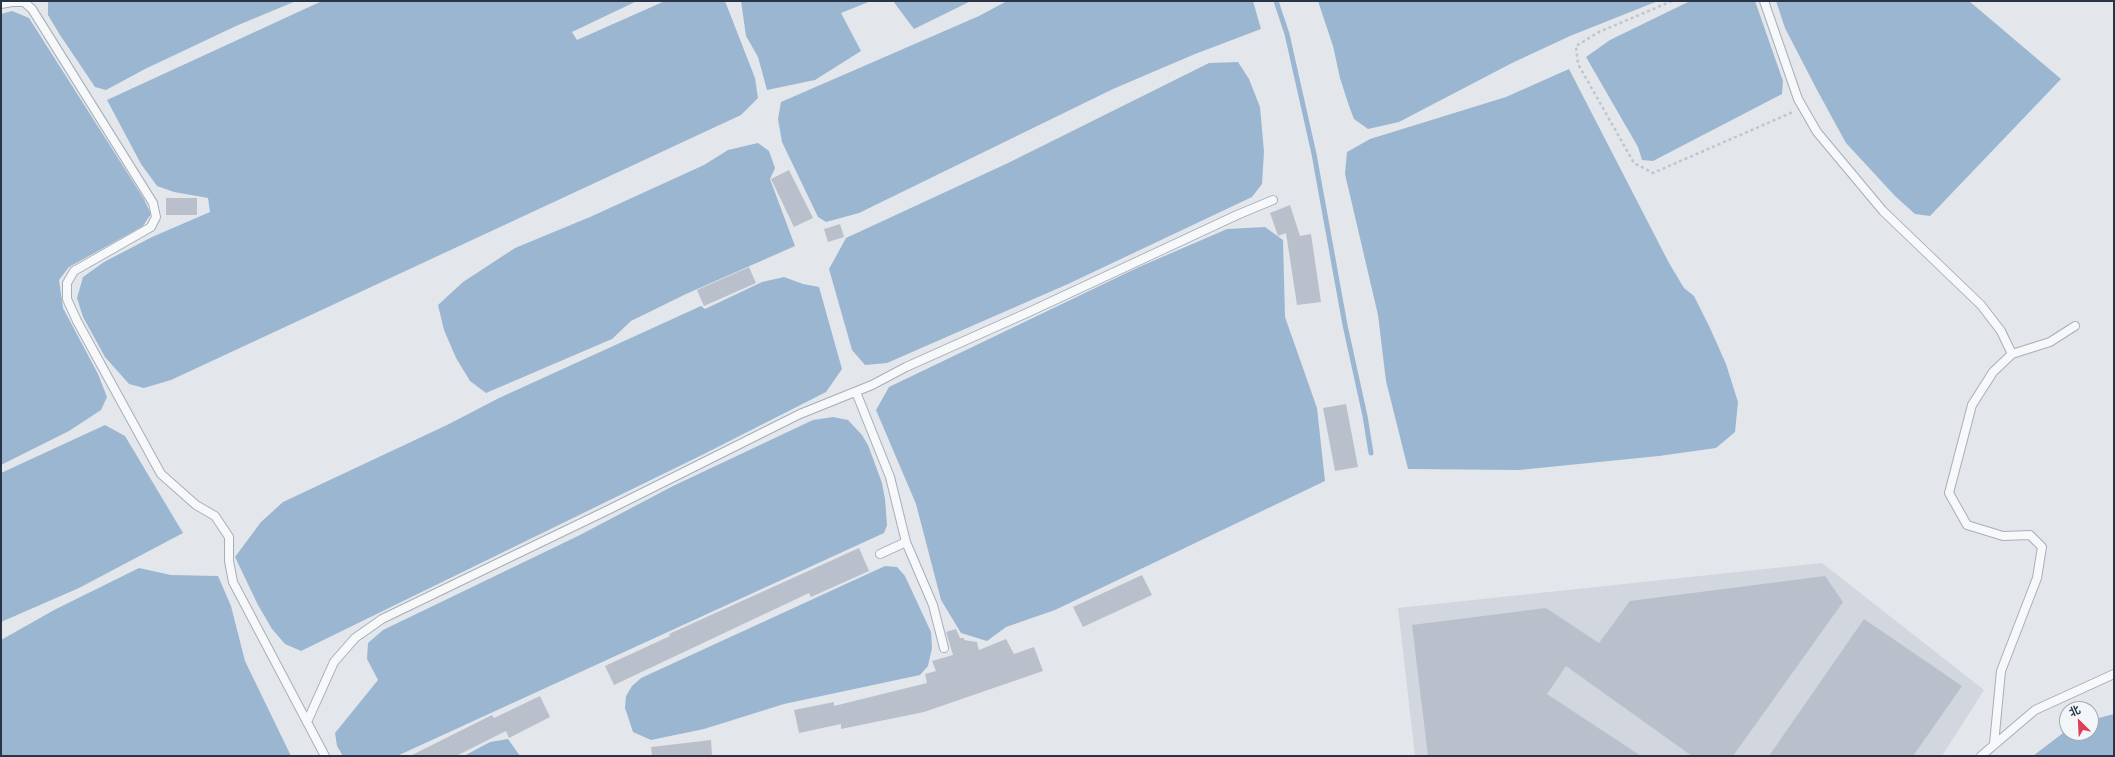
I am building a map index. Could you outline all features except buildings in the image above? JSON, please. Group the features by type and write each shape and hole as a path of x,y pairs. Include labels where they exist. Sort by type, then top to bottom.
{"lane":[{"path":"1764,1 1802,108 1817,132 1882,211 1981,305 2001,332 2012,354"},
{"path":"1,4 24,2 32,9 153,203 156,217 151,227 74,271 67,283 67,299 84,335 161,474 196,505 215,516 229,537 229,561 233,582 325,756"},
{"path":"307,722 334,662 355,638 382,619 602,513 800,414 856,392 906,366 1029,312 1223,221 1273,200"},
{"path":"1994,744 2001,671 2037,578 2042,547 2030,535 2003,536 1967,525 1948,493 1972,405 1993,372 2012,354 2050,342 2075,326"},
{"path":"856,392 890,477 906,542 933,605 944,648"},
{"path":"880,554 906,542"},
{"path":"1981,756 2035,710 2114,674"}],"path":[{"path":"1672,1 1599,32 1576,46 1578,64 1634,164 1653,173 1802,108"}],"shaded area":[{"path":"1822,563 1984,690 1942,756 1415,756 1398,608"}],"water":[{"path":"48,1 296,1 236,26 145,69 106,90 95,87 60,35 48,15"},
{"path":"322,1 637,1 572,32 577,40 665,1 725,1 755,78 758,98 741,115 171,380 144,388 129,384 105,357 83,317 77,298 83,277 104,262 152,237 210,212 208,198 174,192 157,186 141,164 107,100"},
{"path":"741,1 871,1 841,13 861,51 815,80 767,90 758,57 746,36"},
{"path":"893,1 971,1 914,29"},
{"path":"1007,1 1253,1 1261,29 1195,54 1113,89 859,213 826,222 818,217 782,142 778,119 781,102 979,16"},
{"path":"1318,1 1658,1 1570,36 1512,63 1399,122 1368,129 1354,119 1340,78 1333,46"},
{"path":"1690,1 1755,1 1783,81 1782,94 1653,161 1642,160 1638,147 1586,57 1610,40"},
{"path":"1776,1 1969,1 2061,79 1930,216 1915,214 1895,196 1846,143 1785,28"},
{"path":"12,11 29,18 144,199 151,214 143,226 69,267 59,280 63,308 98,374 107,397 101,410 69,431 1,465 1,14"},
{"path":"1238,62 1249,79 1260,107 1264,152 1262,184 1252,197 1068,284 887,363 865,365 852,350 829,269 846,238 1008,163 1209,63"},
{"path":"1569,69 1669,263 1684,288 1694,296 1710,328 1726,364 1738,402 1735,432 1716,448 1659,456 1519,470 1408,469 1386,381 1378,315 1345,174 1347,152 1370,139 1506,97"},
{"path":"758,143 769,151 775,168 770,179 795,246 686,294 631,321 612,339 486,393 470,381 456,358 444,330 438,305 463,282 515,248 590,217 704,165 728,150"},
{"path":"1265,227 1283,240 1285,317 1317,408 1325,481 1055,610 1006,627 987,641 961,633 941,600 916,504 876,410 889,387 1139,267 1227,229"},
{"path":"784,277 803,284 819,287 842,369 826,392 704,454 301,651 285,644 272,629 258,605 235,557 261,522 283,502 447,425 499,398 701,306 705,309 762,282"},
{"path":"833,417 848,420 862,435 868,445 882,483 885,499 887,525 884,533 397,756 343,756 337,746 335,733 378,680 367,659 368,643 383,630 580,535 673,486 813,420"},
{"path":"105,425 125,436 183,533 79,588 1,622 1,473"},
{"path":"885,566 897,567 905,576 931,632 932,648 928,666 920,675 784,704 704,729 651,740 633,732 625,708 626,696 632,686 641,678"},
{"path":"139,568 171,575 218,576 231,606 245,661 291,756 1,756 1,640 56,609"},
{"path":"2114,714 2114,756 2033,756 2059,736 2059,741 2099,741 2099,718"},
{"path":"508,739 520,756 464,756 490,742"}],"waterway":[{"path":"1276,1 1287,34 1314,154 1345,325 1365,416 1371,453"}]}
